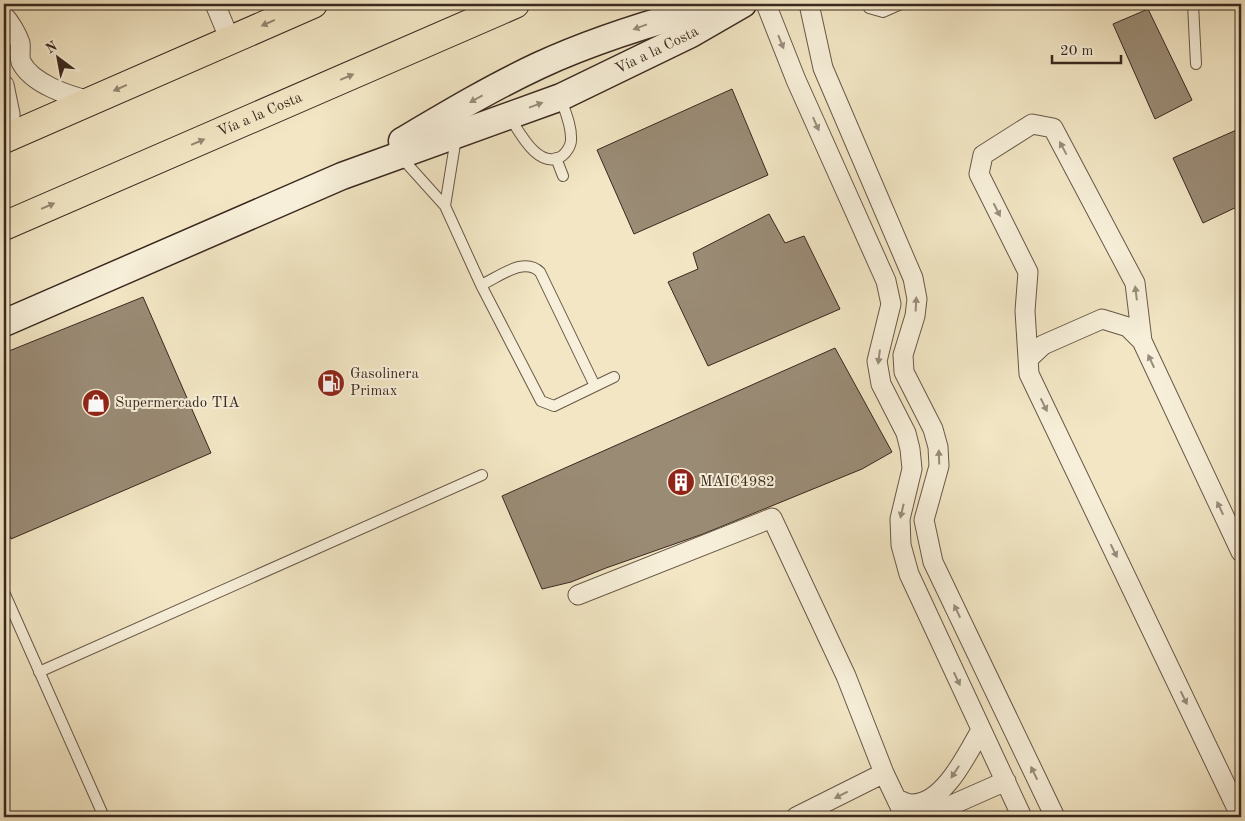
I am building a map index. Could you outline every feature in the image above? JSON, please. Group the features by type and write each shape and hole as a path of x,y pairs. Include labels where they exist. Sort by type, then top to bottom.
{"highway":[{"path":"6,138 313,4"},
{"name":"Vía a la Costa","path":"4,226 515,4"}],"street":[{"path":"215,4 230,40"},
{"name":"Vía a la Costa","path":"342,176 478,97 539,66 665,18 721,4"},
{"name":"Vía a la Costa","path":"4,323 342,176 560,97 691,34 743,4"},
{"path":"766,4 796,80 886,281 891,304 877,361 881,384 906,433 912,469 900,519 901,545 908,574 1022,817"},
{"path":"809,4 823,68 913,278 917,299 915,316 903,355 904,372 933,429 938,447 939,466 924,520 926,537 933,562 1055,817"},
{"path":"4,16 9,21 20,42 21,62"},
{"path":"4,40 21,62 46,85 67,95 91,101"},
{"path":"4,85 10,114 6,138"},
{"path":"1235,815 1029,374 1025,311 1028,272 979,174 983,155 1032,124 1053,128 1135,282 1142,341 1241,552"},
{"path":"1028,359 1043,346 1102,318 1128,327 1142,341"},
{"path":"578,595 772,518 846,676 884,773 905,817"},
{"path":"943,649 969,637"},
{"path":"897,800 912,804 932,797 948,784 980,730"},
{"path":"796,817 884,773"},
{"path":"931,817 938,811 1006,781"}],"lane":[{"path":"867,4 869,8 883,12 901,4"},
{"path":"1193,4 1196,64"},
{"path":"508,115 527,144 536,153 546,158 556,158 566,151 572,140 560,97"},
{"path":"445,206 457,134"},
{"path":"399,155 445,206 482,286 541,401 554,406 614,377"},
{"path":"556,158 563,176"},
{"path":"482,286 523,265 534,265 540,272 595,386"},
{"path":"40,672 482,476"},
{"path":"4,592 104,817"}],"building":[{"path":"1148,9 1192,100 1155,119 1113,24"},
{"path":"732,89 768,175 634,234 597,150"},
{"path":"1241,128 1241,205 1203,223 1173,158"},
{"path":"769,214 785,243 804,236 840,309 708,366 668,282 698,269 693,253"},
{"name":"Supermercado TIA","path":"143,297 211,453 11,539 4,522 4,353"},
{"name":"MAIC4982","path":"835,348 892,452 862,469 703,534 571,582 542,589 502,496"}],"place":[{"name":"Gasolinera Primax","path":"331,383"},
{"name":"Supermercado TIA","path":"96,403"},
{"name":"MAIC4982","path":"681,482"}]}
